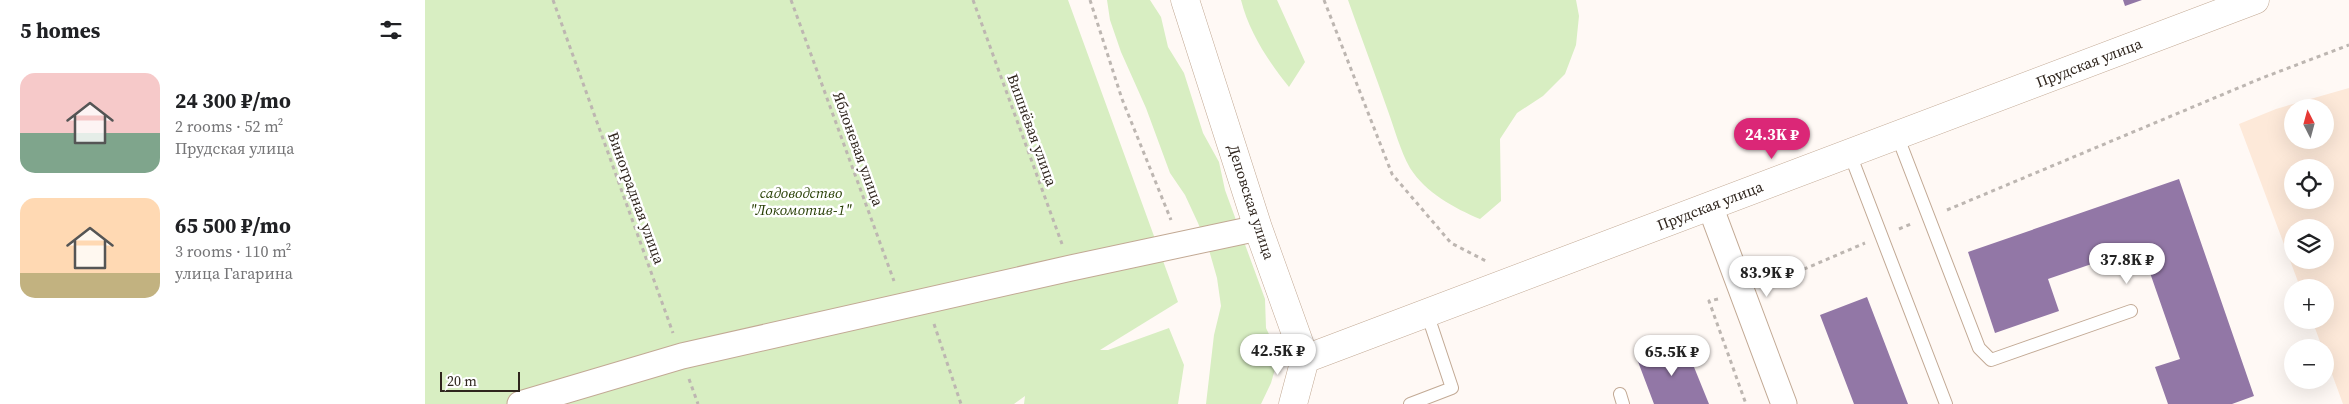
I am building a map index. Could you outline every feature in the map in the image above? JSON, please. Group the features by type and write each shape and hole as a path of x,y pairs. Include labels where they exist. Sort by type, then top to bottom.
{"street":[{"name":"Деповская улица","path":"1185,0 1258,228 1305,359"},
{"name":"Прудская улица","path":"1305,359 2255,0"},
{"path":"1710,206 1745,295 1784,404"},
{"path":"520,404 682,356 1071,268 1258,228"},
{"path":"1293,404 1305,359"}],"lane":[{"path":"1897,135 1979,348 1991,360 2131,311"},
{"path":"1850,154 1946,404"},
{"path":"1410,404 1452,388 1427,313"}],"path":[{"name":"Виноградная улица","path":"553,0 698,404"},
{"name":"Яблоневая улица","path":"791,0 915,303 961,404"},
{"name":"Вишнёвая улица","path":"973,0 1071,268"},
{"path":"1090,0 1123,99 1181,245"},
{"path":"1324,0 1392,174 1451,243 1520,278"},
{"path":"1746,404 1709,301 1745,295 2262,78 2349,45"}],"shaded area":[{"path":"2349,88 2349,404 2343,404 2334,380 2334,339 2319,339 2315,329 2334,329 2334,279 2297,279 2293,269 2334,269 2334,219 2284,219 2284,244 2239,124 2284,107 2284,149 2334,149 2334,99 2311,99"}],"green space":[{"name":"садоводство \"Локомотив-1\"","path":"425,0 1068,0 1178,302 1100,350 1108,350 1169,328 1184,365 1178,404 1024,404 1025,396 1014,404 425,404"},
{"path":"1107,0 1150,0 1161,17 1168,47 1184,73 1203,133 1219,162 1225,190 1265,299 1266,328 1279,355 1271,383 1261,404 1206,404 1214,335 1221,306 1217,278 1209,250 1198,223 1185,195 1170,173 1146,108 1121,52 1110,20"},
{"path":"1241,0 1277,0 1305,62 1289,87 1260,46 1244,12"},
{"path":"1348,0 1576,0 1579,16 1576,45 1565,74 1543,96 1517,113 1500,139 1501,201 1480,219 1441,199 1424,185 1410,168 1400,147"}],"building":[{"path":"2123,0 2142,0 2125,6"},
{"path":"2179,179 2254,396 2232,404 2168,404 2155,367 2180,359 2141,247 2048,279 2059,311 1995,333 1968,252"},
{"path":"1867,297 1908,404 1854,404 1820,315"},
{"path":"1683,340 1709,404 1654,404 1637,359"}]}
